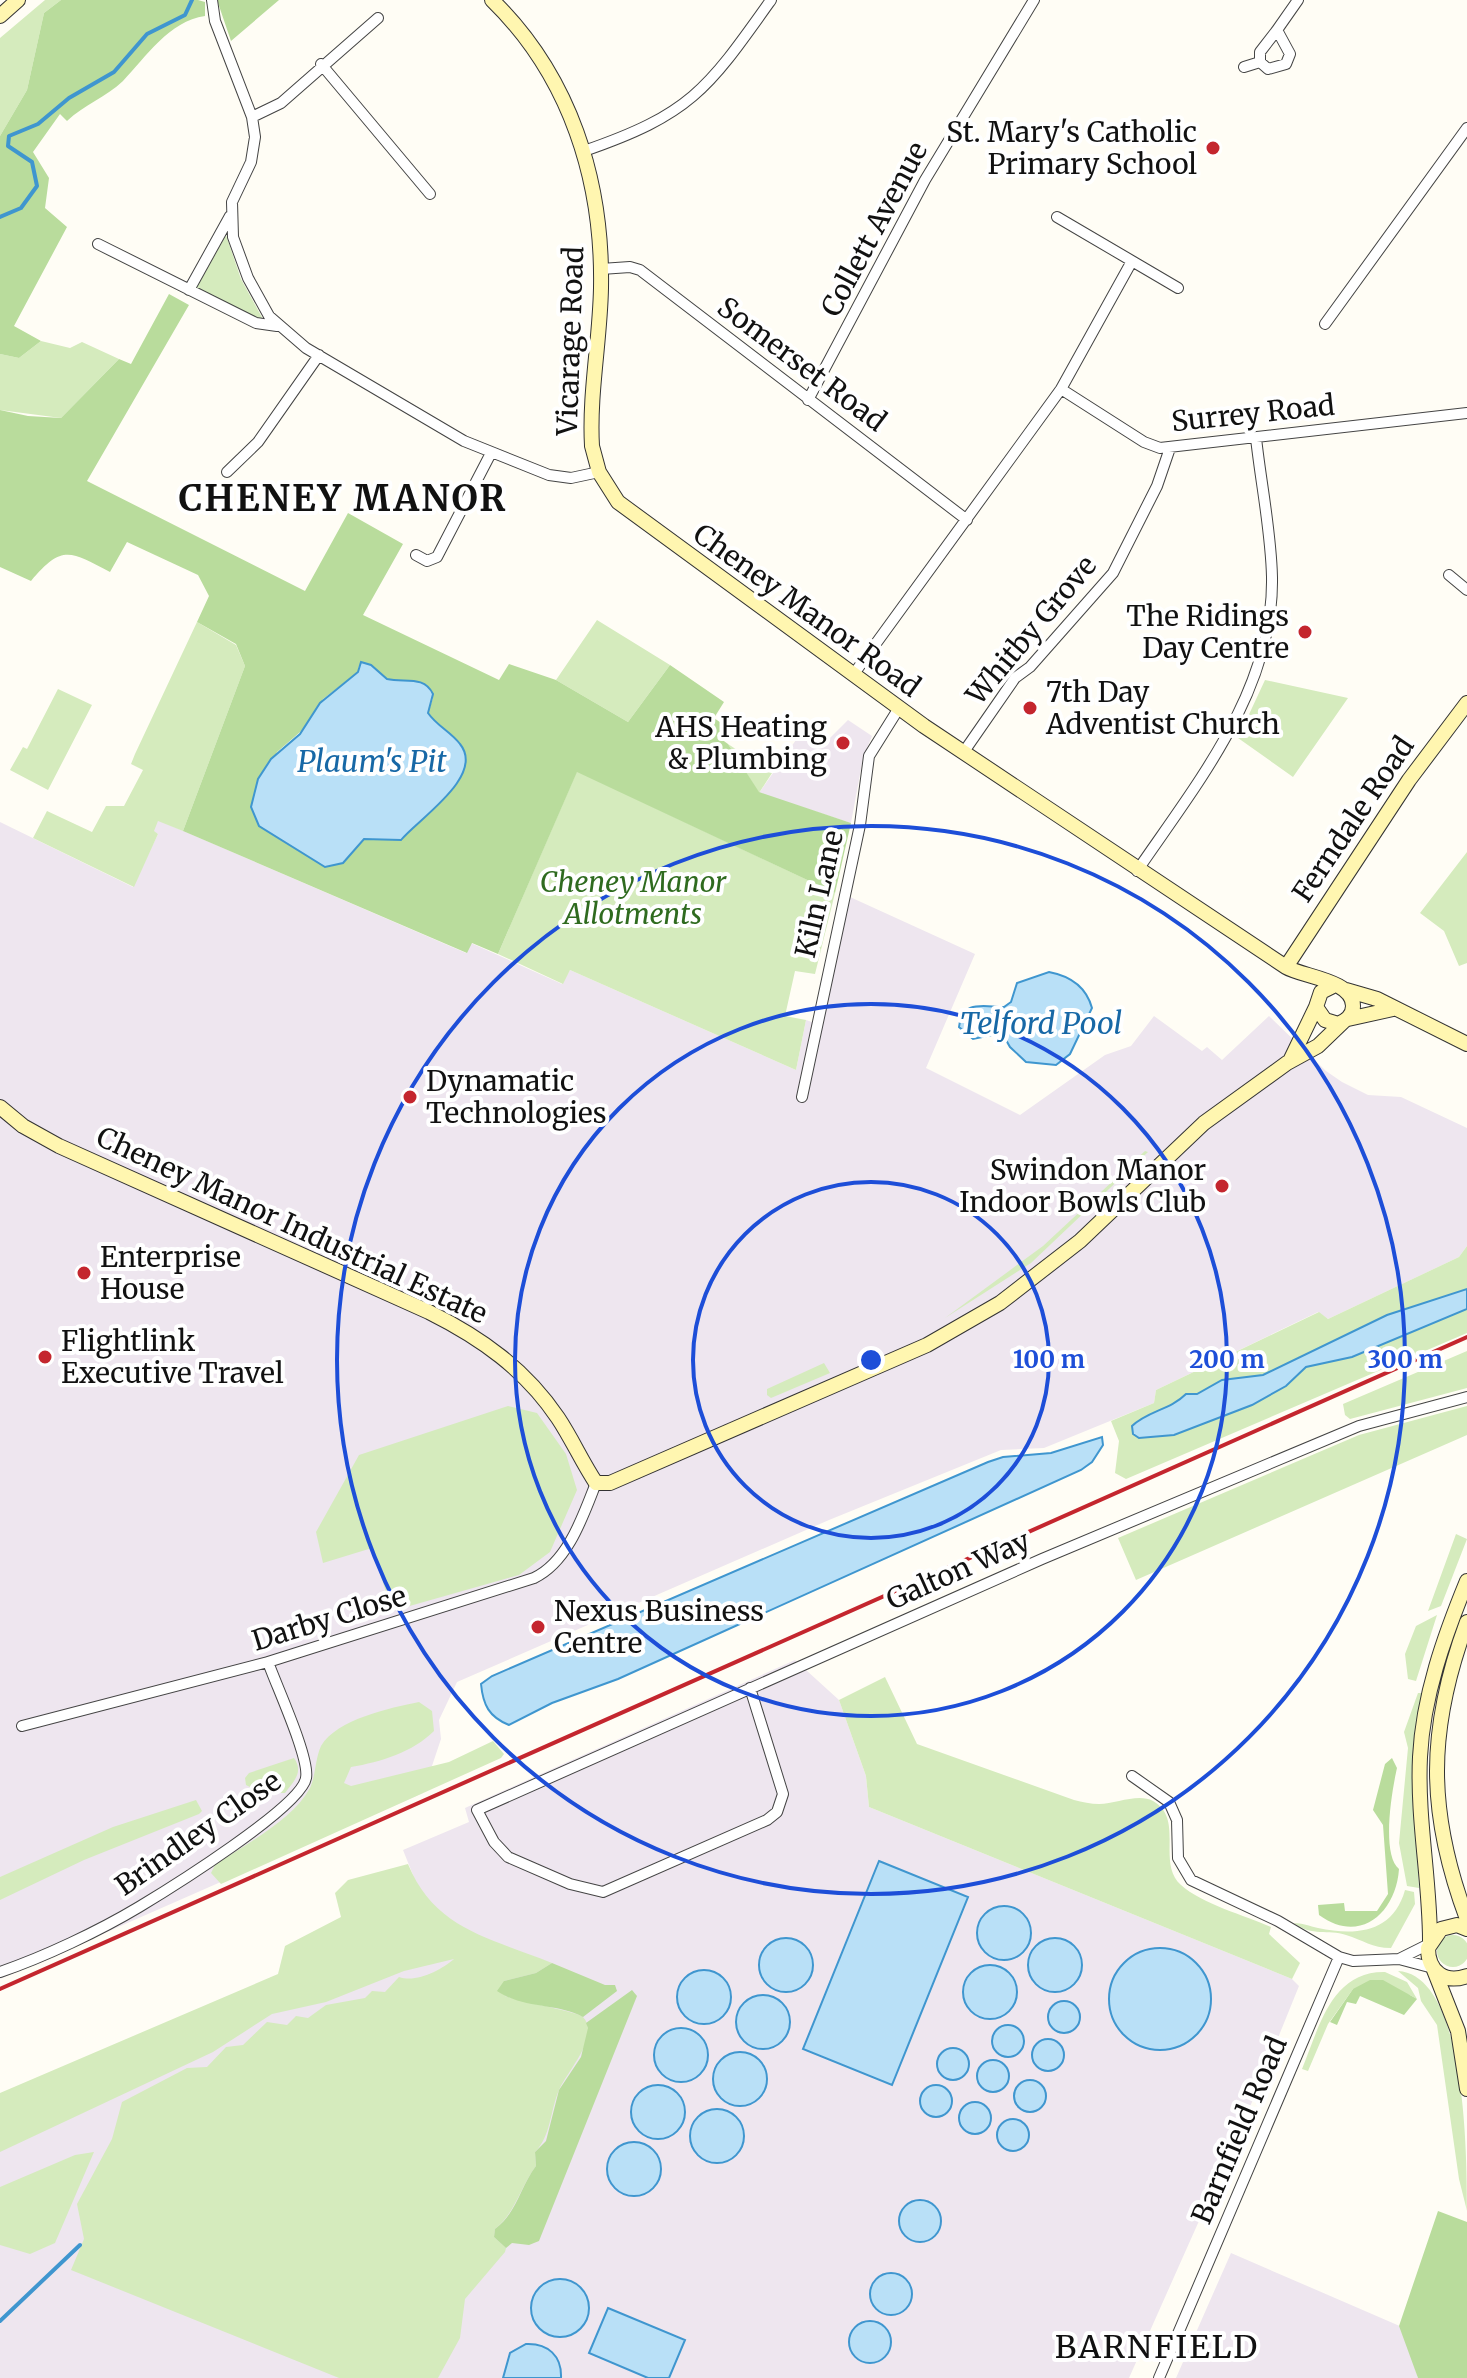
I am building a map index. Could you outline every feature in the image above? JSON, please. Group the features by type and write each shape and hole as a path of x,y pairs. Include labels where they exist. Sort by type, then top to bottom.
{"main road":[{"path":"0,16 18,0"},
{"name":"Vicarage Road","path":"492,0 520,29 553,79 584,151 598,223 601,269 592,426 599,472"},
{"name":"Cheney Manor Road","path":"599,472 613,495 631,514 899,708 1137,871 1300,976 1377,999 1467,1044"},
{"name":"Ferndale Road","path":"1286,967 1409,780 1467,703"},
{"name":"Cheney Manor Road","path":"1300,976 1317,1004"},
{"path":"596,1483 617,1481 927,1345 974,1320 1031,1283 1091,1231 1186,1138 1290,1061 1326,1040 1345,1020 1353,1002 1340,988 1324,989 1290,1061"},
{"path":"1317,1004 1325,1020 1345,1020 1393,1009"},
{"name":"Cheney Manor Industrial Estate","path":"0,1107 23,1126 59,1146 429,1312 476,1337 515,1366 535,1387 559,1420 596,1483"},
{"path":"1467,1581 1437,1665 1421,1739 1420,1792 1430,1942 1428,1956 1458,2031 1467,2089"},
{"path":"1467,1622 1444,1694 1435,1778 1444,1851 1467,1919"},
{"path":"1430,1942 1448,1926 1467,1929"},
{"path":"1434,1969 1447,1978 1467,1976"}],"street":[{"path":"212,0 215,21 252,117 254,152 232,202 230,216 235,246 248,278 277,326 439,428 491,453 560,478 599,472"},
{"path":"584,151 649,126 687,104 717,74 771,0"},
{"name":"Collett Avenue","path":"808,400 925,180 1034,0"},
{"path":"1260,62 1260,52 1298,0"},
{"path":"252,117 276,107 321,64 378,18"},
{"path":"1244,67 1260,62 1274,70 1286,64 1290,54 1277,30"},
{"path":"321,64 430,194"},
{"path":"1325,324 1467,128"},
{"path":"189,290 230,216"},
{"path":"1057,217 1178,288"},
{"path":"98,244 256,323 277,326"},
{"path":"853,675 1061,389 1132,261"},
{"name":"Somerset Road","path":"601,269 630,267 640,270 967,520"},
{"path":"227,472 258,442 319,355"},
{"name":"Surrey Road","path":"1061,389 1144,442 1170,448 1467,413"},
{"path":"1137,871 1238,716 1261,657 1272,576 1256,438"},
{"name":"Whitby Grove","path":"963,753 1015,678 1030,667 1113,573 1148,507 1170,448"},
{"path":"416,555 427,561 437,557 491,453"},
{"path":"1449,575 1467,590"},
{"name":"Kiln Lane","path":"802,1097 858,833 869,756 899,708"},
{"name":"Galton Way","path":"750,1688 783,1794 777,1812 615,1888 589,1890 508,1857 494,1842 477,1810 750,1688 1042,1559 1359,1426 1467,1397"},
{"name":"Darby Close","path":"22,1726 268,1662 541,1575 562,1555 596,1483"},
{"name":"Brindley Close","path":"0,1972 139,1907 270,1818 296,1796 304,1783 306,1764 268,1662"},
{"path":"1132,1776 1161,1794 1171,1807 1178,1828 1178,1858 1191,1880 1278,1921 1339,1957 1353,1961 1399,1959 1434,1969"},
{"path":"1399,1959 1430,1942"},
{"name":"Barnfield Road","path":"1159,2378 1339,1957"}],"shaded area":[{"path":"848,720 872,736 863,758 851,823 759,793 805,727 826,742"},
{"path":"158,820 466,953 471,943 562,984 570,970 796,1070 806,1020 821,1025 850,897 975,954 926,1068 1020,1115 1105,1055 1131,1046 1154,1016 1202,1051 1207,1047 1222,1060 1269,1016 1326,1071 1342,1082 1368,1095 1401,1097 1467,1128 1467,1246 1459,1257 1328,1319 1318,1312 1156,1390 1154,1403 1044,1448 1001,1450 829,1520 457,1682 439,1720 441,1739 423,1793 0,1979 0,822 133,887 158,834 153,831"},
{"path":"795,1660 839,1700 866,1776 869,1807 1292,1979 1299,1986 1252,2102 1129,2378 0,2378 0,2096 443,1916 419,1890 403,1850 469,1822 465,1808"},
{"path":"1231,2253 1402,2327 1418,2378 1176,2378"}],"green space":[{"path":"45,0 61,0 44,13 27,90 0,136 0,38"},
{"path":"61,0 198,0 205,2 205,16 192,19 169,32 123,81 67,121 60,114 33,152 49,178 45,208 67,227 14,326 41,341 19,358 0,354 0,136 27,90 44,13"},
{"path":"217,0 279,0 231,41"},
{"path":"226,235 241,279 265,323 196,289"},
{"path":"169,294 189,305 87,481 305,591 348,513 403,544 363,615 499,680 509,664 556,680 628,722 670,665 724,702 714,718 724,725 717,736 728,744 759,792 851,823 835,893 577,772 498,954 472,943 467,953 183,831 245,666 236,644 197,622 209,596 198,575 127,542 110,572 85,559 67,555 51,561 31,581 0,567 0,410 61,418 119,359 131,364","holes":["359,666 387,679 408,681 433,698 428,713 460,744 466,756 464,769 446,796 401,840 364,839 343,863 325,867 259,826 251,807 277,752 307,726 323,699 358,672"]},
{"path":"41,341 70,348 82,342 119,359 61,418 0,410 0,354 19,358"},
{"path":"597,620 670,665 628,722 556,680"},
{"path":"197,622 236,645 245,666 183,831 158,821 154,831 158,834 134,887 33,838 47,811 92,832 106,806 124,806 143,770 131,764"},
{"path":"1265,680 1348,698 1293,777 1238,738"},
{"path":"58,689 92,705 48,790 10,770 23,747 27,749"},
{"path":"728,744 772,773 759,793"},
{"name":"Cheney Manor Allotments","path":"577,771 835,893 815,974 795,971 785,1016 806,1020 796,1070 570,970 563,984 498,954"},
{"path":"1467,852 1467,963 1459,966 1444,931 1420,913"},
{"path":"1145,1151 1148,1152 1031,1263 945,1318 1043,1246"},
{"path":"1467,1246 1467,1333 1126,1479 1115,1473 1119,1441 1111,1421 1154,1403 1156,1390 1319,1312 1328,1319 1459,1257"},
{"path":"1467,1351 1467,1388 1350,1419 1345,1415 1343,1404"},
{"path":"824,1363 830,1373 771,1398 767,1395 767,1389"},
{"path":"508,1406 537,1413 566,1454 577,1490 550,1552 519,1575 392,1611 372,1548 323,1563 316,1532 359,1455"},
{"path":"1467,1406 1467,1435 1136,1580 1118,1538 1359,1435"},
{"path":"1456,1534 1467,1539 1441,1606 1428,1611"},
{"path":"1437,1615 1416,1681 1408,1679 1405,1654 1416,1626"},
{"path":"885,1677 917,1744 1077,1801 1099,1804 1134,1798 1153,1801 1167,1819 1171,1865 1181,1885 1211,1903 1271,1927 1269,1934 1300,1963 1292,1979 869,1807 866,1776 839,1700"},
{"path":"1418,1693 1422,1693 1412,1771 1419,1888 1407,1886 1399,1843 1408,1748 1404,1732"},
{"path":"419,1702 432,1711 434,1731 396,1755 351,1767 344,1783 351,1786 449,1762 493,1741 504,1754 221,1884 211,1873 215,1865 280,1821 302,1800 312,1783 321,1746 329,1737 365,1716"},
{"path":"294,1758 298,1772 285,1793 262,1793 246,1785 245,1778 249,1773"},
{"path":"1392,1758 1397,1768 1389,1836 1390,1850 1399,1869 1396,1885 1391,1899 1373,1920 1348,1927 1334,1923 1319,1915 1318,1905 1344,1903 1345,1911 1377,1911 1388,1894 1383,1825 1373,1810 1385,1764"},
{"path":"196,1800 202,1811 199,1814 84,1860 0,1900 0,1877 113,1827"},
{"path":"408,1864 419,1886 449,1918 487,1938 552,1963 536,1973 504,1981 505,1996 579,2015 587,2025 588,2034 559,2090 547,2131 535,2152 536,2166 508,2215 495,2229 494,2237 506,2248 505,2252 465,2299 460,2338 438,2378 339,2378 71,2270 84,2239 77,2204 112,2139 122,2102 187,2068 207,2067 226,2047 243,2045 267,2022 287,2025 296,2016 308,2018 326,2005 365,1998 372,1991 385,1992 399,1977 421,1977 454,1959 404,1971 326,2002 272,2014 213,2052 0,2152 0,2093 278,1974 285,1946 341,1917 335,1893 348,1880"},
{"path":"1405,1890 1414,1892 1415,1904 1391,1948 1339,1933 1307,1930 1294,1923 1346,1931 1371,1928 1392,1915"},
{"path":"1453,1935 1465,1939 1469,1951 1465,1963 1453,1967 1441,1963 1437,1951 1441,1939"},
{"path":"552,1963 605,1985 615,1985 617,1991 583,2017 518,2001 497,1991 504,1981 536,1973"},
{"path":"1398,1971 1421,1980 1438,2003 1450,2035 1463,2113 1467,2211 1459,2179 1437,2025 1421,2001 1418,1988"},
{"path":"1385,1972 1407,1982 1417,1999 1410,1995 1353,1989 1328,2024 1308,2071 1302,2069 1321,2020 1339,1991 1367,1974"},
{"path":"1370,1980 1383,1980 1417,1999 1404,2015 1360,1996 1356,2004 1347,2002 1337,2025 1330,2022 1353,1989"},
{"path":"632,1990 637,1996 539,2241 529,2245 512,2243 506,2248 494,2237 495,2229 513,2208 536,2166 535,2152 546,2141 559,2090 581,2057 588,2028 586,2023"},
{"path":"94,2152 55,2243 30,2254 0,2245 0,2187 75,2155"},
{"path":"1438,2211 1467,2222 1467,2378 1418,2378 1399,2326"}],"water":[{"name":"Plaum's Pit","path":"361,662 371,665 387,679 419,682 429,688 433,694 428,713 460,744 466,756 464,770 446,796 401,840 364,839 343,863 325,867 259,826 251,807 258,779 271,759 300,734 320,703 358,672"},
{"name":"Telford Pool","path":"1049,972 1076,983 1086,994 1092,1008 1070,1054 1056,1065 1026,1062 1010,1047 1002,1033 973,1039 959,1027 964,1012 969,1008 1004,1007 1011,1002 1017,983"},
{"path":"1467,1289 1467,1309 1352,1357 1306,1367 1286,1386 1252,1405 1174,1435 1139,1438 1133,1434 1132,1426 1138,1421 1186,1394 1197,1394 1222,1380 1263,1375 1387,1315"},
{"path":"1102,1437 1103,1445 1092,1462 1081,1470 618,1679 552,1703 509,1725 496,1718 485,1704 481,1684 492,1676 988,1462 1003,1457 1051,1453"},
{"path":"879,1861 968,1897 892,2085 803,2049"},
{"path":"1004,1906 1023,1914 1031,1933 1023,1952 1004,1960 985,1952 977,1933 985,1914"},
{"path":"786,1938 805,1946 813,1965 805,1984 786,1992 767,1984 759,1965 767,1946"},
{"path":"1055,1938 1074,1946 1082,1965 1074,1984 1055,1992 1036,1984 1028,1965 1036,1946"},
{"path":"1160,1948 1180,1952 1196,1963 1207,1979 1211,1999 1207,2019 1196,2035 1180,2046 1160,2050 1140,2046 1124,2035 1113,2019 1109,1999 1113,1979 1124,1963 1140,1952"},
{"path":"990,1965 1009,1973 1017,1992 1009,2011 990,2019 971,2011 963,1992 971,1973"},
{"path":"704,1970 723,1978 731,1997 723,2016 704,2024 685,2016 677,1997 685,1978"},
{"path":"763,1995 782,2003 790,2022 782,2041 763,2049 744,2041 736,2022 744,2003"},
{"path":"1064,2001 1075,2006 1080,2017 1075,2028 1064,2033 1053,2028 1048,2017 1053,2006"},
{"path":"1008,2025 1019,2030 1024,2041 1019,2052 1008,2057 997,2052 992,2041 997,2030"},
{"path":"681,2028 700,2036 708,2055 700,2074 681,2082 662,2074 654,2055 662,2036"},
{"path":"1048,2039 1059,2044 1064,2055 1059,2066 1048,2071 1037,2066 1032,2055 1037,2044"},
{"path":"953,2048 964,2053 969,2064 964,2075 953,2080 942,2075 937,2064 942,2053"},
{"path":"740,2052 759,2060 767,2079 759,2098 740,2106 721,2098 713,2079 721,2060"},
{"path":"993,2060 1004,2065 1009,2076 1004,2087 993,2092 982,2087 977,2076 982,2065"},
{"path":"1030,2080 1041,2085 1046,2096 1041,2107 1030,2112 1019,2107 1014,2096 1019,2085"},
{"path":"658,2085 677,2093 685,2112 677,2131 658,2139 639,2131 631,2112 639,2093"},
{"path":"936,2085 947,2090 952,2101 947,2112 936,2117 925,2112 920,2101 925,2090"},
{"path":"975,2102 986,2107 991,2118 986,2129 975,2134 964,2129 959,2118 964,2107"},
{"path":"717,2109 736,2117 744,2136 736,2155 717,2163 698,2155 690,2136 698,2117"},
{"path":"1013,2119 1024,2124 1029,2135 1024,2146 1013,2151 1002,2146 997,2135 1002,2124"},
{"path":"634,2142 653,2150 661,2169 653,2188 634,2196 615,2188 607,2169 615,2150"},
{"path":"920,2200 935,2206 941,2221 935,2236 920,2242 905,2236 899,2221 905,2206"},
{"path":"891,2273 906,2279 912,2294 906,2309 891,2315 876,2309 870,2294 876,2279"},
{"path":"560,2279 581,2287 589,2308 581,2329 560,2337 539,2329 531,2308 539,2287"},
{"path":"608,2308 685,2340 669,2378 648,2378 589,2353"},
{"path":"870,2321 885,2327 891,2342 885,2357 870,2363 855,2357 849,2342 855,2327"},
{"path":"526,2344 541,2346 552,2352 559,2363 561,2378 503,2378 510,2353"}],"waterway":[{"path":"0,217 21,208 37,186 32,162 8,146 9,136 38,124 69,98 114,72 147,34 185,15 192,0"},
{"path":"0,2321 80,2245"}],"railway":[{"path":"0,1989 1467,1337"}],"place":[{"name":"St. Mary's Catholic Primary School","path":"1213,148"},
{"name":"The Ridings Day Centre","path":"1305,632"},
{"name":"7th Day Adventist Church","path":"1030,708"},
{"name":"AHS Heating & Plumbing","path":"843,743"},
{"name":"Dynamatic Technologies","path":"410,1097"},
{"name":"Swindon Manor Indoor Bowls Club","path":"1222,1186"},
{"name":"Enterprise House","path":"84,1273"},
{"name":"Flightlink Executive Travel","path":"45,1357"},
{"name":"Nexus Business Centre","path":"538,1627"}],"district":[{"name":"CHENEY MANOR","path":"343,498"},
{"name":"BARNFIELD","path":"1157,2347"}]}
